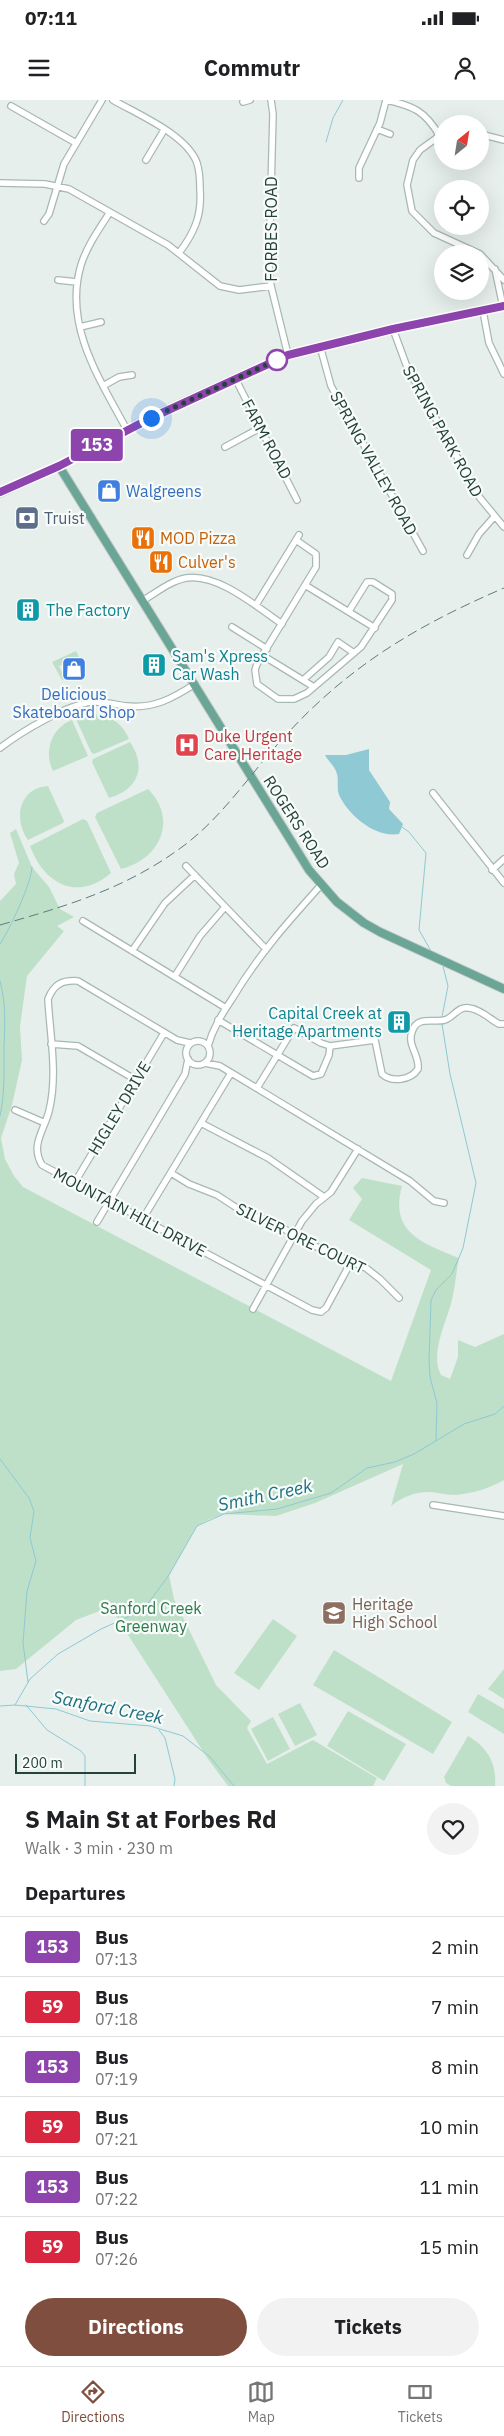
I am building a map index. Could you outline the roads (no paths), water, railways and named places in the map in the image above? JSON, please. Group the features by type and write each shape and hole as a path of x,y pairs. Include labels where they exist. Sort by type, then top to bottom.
{"main road":[{"path":"0,492 59,466 127,430 235,378 288,355 393,329 503,306"},
{"name":"ROGERS ROAD","path":"59,466 309,870 350,913 380,932 504,989"}],"street":[{"path":"44,221 49,214 60,173 102,100"},
{"path":"113,100 164,130 185,145 193,156 200,174 200,211 194,231 179,253"},
{"path":"243,102 250,100"},
{"name":"FORBES ROAD","path":"271,100 273,114 269,248 271,286 288,355"},
{"path":"359,178 359,168 377,129 387,100 416,108 434,127"},
{"path":"11,106 76,144"},
{"path":"377,129 390,134"},
{"path":"146,160 164,130"},
{"path":"489,136 504,140"},
{"path":"434,140 420,150 413,160 407,185 412,211 434,233 480,254 504,280"},
{"path":"0,182 56,186 74,192 179,253 212,281 230,289 251,290 271,286"},
{"path":"110,212 85,254 77,282 77,315 86,352 127,430"},
{"path":"495,270 503,306"},
{"path":"58,280 77,282"},
{"path":"483,311 489,343 504,374"},
{"path":"80,327 101,322"},
{"name":"SPRING PARK ROAD","path":"393,329 407,367 480,498 504,527"},
{"name":"SPRING VALLEY ROAD","path":"320,346 331,386 423,551"},
{"path":"103,386 120,377 132,376"},
{"name":"FARM ROAD","path":"235,378 297,500"},
{"path":"225,447 260,428"},
{"path":"467,555 479,534 494,517"},
{"path":"258,607 298,537 312,550 317,558 316,567 262,655 255,670 257,684 261,689 278,699 301,697 354,653 375,628 393,597 390,592 373,582 367,582 349,611"},
{"path":"142,601 168,585 187,578 207,579 263,608 283,622"},
{"path":"305,585 375,628"},
{"path":"232,627 267,648"},
{"path":"303,680 329,657 338,642 354,653"},
{"path":"262,655 314,687"},
{"path":"0,748 30,728 77,706 99,702 143,708 157,705 194,684"},
{"path":"433,793 504,883"},
{"path":"492,870 504,859"},
{"path":"186,866 265,948"},
{"path":"132,951 165,903 194,875"},
{"path":"322,884 265,948 211,1032 208,1046 210,1055 220,1066 231,1073 410,1181 434,1201 444,1203"},
{"path":"175,976 200,936 225,907"},
{"path":"83,921 226,1008"},
{"name":"MOUNTAIN HILL DRIVE","path":"190,1044 164,1033 78,981 67,980 58,984 48,999 51,1044 51,1090 49,1110 36,1147 37,1157 42,1165 296,1302 321,1312 326,1308 352,1262"},
{"path":"257,1088 294,1028 330,1046 375,1040 382,1074 396,1080 413,1075 418,1069 411,1042 411,1033 418,1023 425,1020 444,1020 462,1008 468,1008 499,1024 504,1024"},
{"path":"218,1020 276,1056 313,1076 321,1074 329,1055 330,1046"},
{"path":"97,1222 185,1074 188,1059 186,1052 190,1044 199,1041 211,1032"},
{"name":"HIGLEY DRIVE","path":"74,1182 164,1033"},
{"name":"MOUNTAIN HILL DRIVE","path":"177,1040 186,1052"},
{"path":"199,1041 208,1046"},
{"path":"51,1044 78,1046 136,1080"},
{"path":"205,1063 210,1055"},
{"path":"188,1059 196,1065"},
{"path":"185,1074 196,1065 205,1063 220,1066"},
{"path":"142,1220 231,1073"},
{"path":"15,1110 45,1123"},
{"path":"201,1123 261,1154 324,1198"},
{"path":"253,1310 302,1221 332,1192 358,1149"},
{"name":"SILVER ORE COURT","path":"171,1173 189,1184 217,1195 243,1212 274,1223 325,1252 352,1262 380,1279 399,1298"},
{"path":"433,1505 504,1516"}],"water":[{"path":"369,749 369,770 390,802 389,809 403,824 399,834 381,833 372,829 350,811 339,794 336,771 325,755 346,755"}],"waterway":[{"path":"326,142 333,118 343,100"},
{"path":"402,827 409,832 426,853 419,930 431,951"},
{"path":"0,944 24,895 32,867"},
{"path":"442,1017 448,986 443,966"},
{"path":"0,981 5,1022 3,1090 0,1116"},
{"path":"436,1441 437,1403 430,1377 429,1360 431,1300 436,1290 452,1274 463,1248 476,1183 450,1074 442,1024"},
{"name":"Smith Creek","path":"15,1705 30,1679 58,1654 101,1629 139,1612 146,1606 169,1575 197,1526 224,1514 277,1509 331,1493 367,1468 395,1462 414,1454 464,1424 495,1414 504,1406"},
{"path":"0,1459 29,1498 34,1511 30,1538 36,1561 27,1591 23,1643 28,1682"},
{"name":"Sanford Creek","path":"0,1706 15,1705 56,1709 90,1721 150,1726 183,1736 210,1757 234,1786"},
{"path":"26,1705 47,1730 81,1751 85,1756 85,1786"},
{"path":"159,1730 165,1738 175,1779 174,1786"}],"railway":[{"path":"0,925 98,894 164,859 186,844 214,819 310,710 360,667 414,632 504,588"}],"place":[{"name":"Walgreens","path":"109,491"},
{"name":"Truist","path":"27,518"},
{"name":"MOD Pizza","path":"143,538"},
{"name":"Culver's","path":"161,562"},
{"name":"The Factory","path":"28,610"},
{"name":"Sam's Xpress Car Wash","path":"154,665"},
{"name":"Delicious Skateboard Shop","path":"74,669"},
{"name":"Duke Urgent Care Heritage","path":"187,745"},
{"name":"Capital Creek at Heritage Apartments","path":"399,1022"},
{"name":"Heritage High School","path":"334,1613"}],"park label":[{"name":"Sanford Creek Greenway","path":"151,1617"}]}
